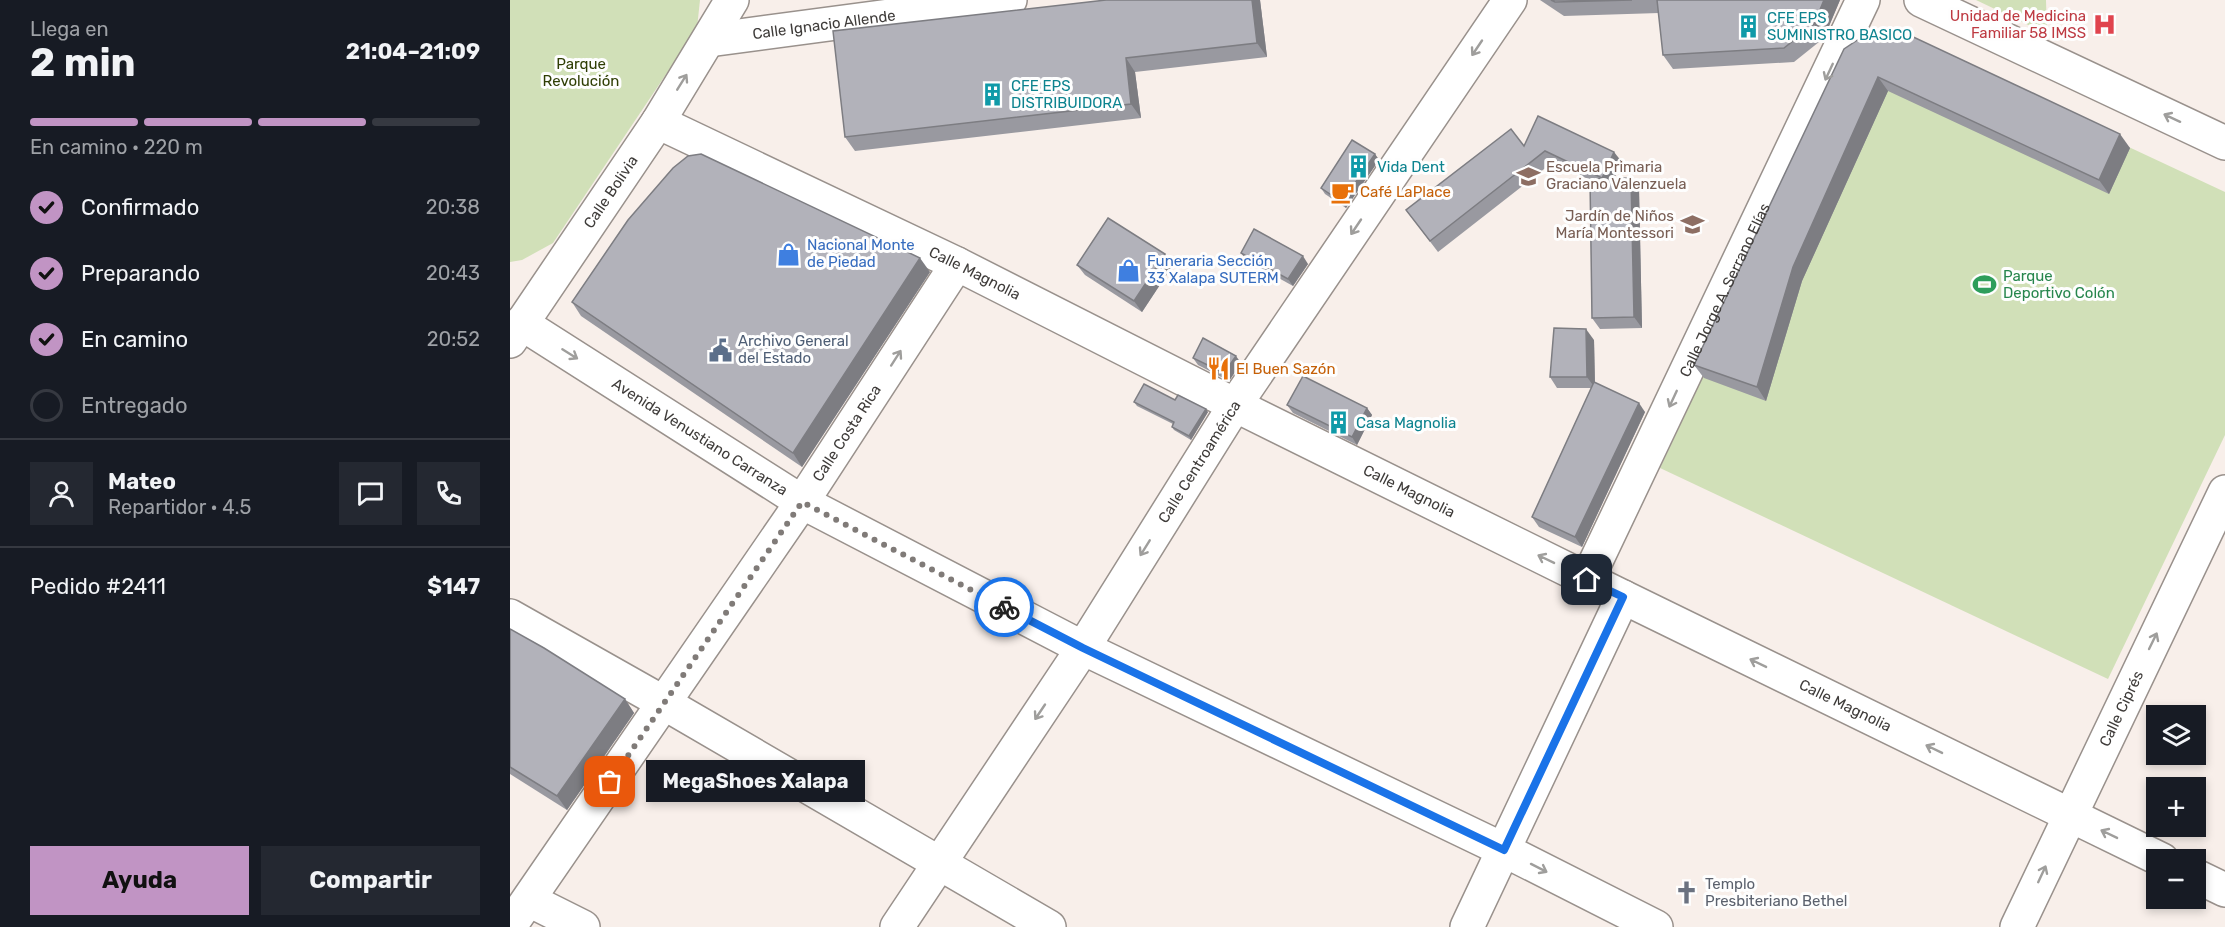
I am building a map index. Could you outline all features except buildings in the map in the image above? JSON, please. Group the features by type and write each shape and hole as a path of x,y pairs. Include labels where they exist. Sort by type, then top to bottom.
{"street":[{"name":"Calle Bolivia","path":"514,327 550,279 657,122 732,0"},
{"name":"Calle Ignacio Allende","path":"709,40 1010,0"},
{"name":"Calle Centroamérica","path":"897,927 1083,648 1234,405 1510,0"},
{"name":"Calle Jorge A. Serrano Elías","path":"1587,580 1863,0"},
{"path":"1921,0 2225,143"},
{"name":"Calle Magnolia","path":"657,122 957,264 1234,405 1587,580 2146,852"},
{"name":"Calle Costa Rica","path":"510,926 802,502 957,264"},
{"path":"510,291 531,287 550,279"},
{"name":"Avenida Venustiano Carranza","path":"514,327 802,502 1083,648 1504,850 1656,927"},
{"name":"Calle Ciprés","path":"2017,927 2225,492"},
{"path":"1467,927 1623,597"},
{"path":"510,616 664,702 1049,927"},
{"path":"2206,881 2225,890"},
{"path":"529,900 583,927"}],"green space":[{"name":"Parque Revolución","path":"510,0 700,0 697,28 553,243 522,260 510,262"},
{"path":"1976,0 2046,0 2047,34"},
{"name":"Parque Deportivo Colón","path":"1917,48 2225,192 2225,435 2108,679 1660,468 1849,66"}],"way so far":[{"path":"610,782 802,502 1004,607"}],"place":[{"name":"Unidad de Medicina Familiar 58 IMSS","path":"2104,25"},
{"name":"CFE EPS SUMINISTRO BASICO","path":"1749,27"},
{"name":"CFE EPS DISTRIBUIDORA","path":"993,95"},
{"name":"Vida Dent","path":"1359,167"},
{"name":"Escuela Primaria Graciano Valenzuela","path":"1528,176"},
{"name":"Café LaPlace","path":"1342,192"},
{"name":"Jardín de Niños María Montessori","path":"1692,225"},
{"name":"Nacional Monte de Piedad","path":"789,254"},
{"name":"Funeraria Sección 33 Xalapa SUTERM","path":"1129,270"},
{"name":"Parque Deportivo Colón","path":"1985,285"},
{"name":"Archivo General del Estado","path":"720,350"},
{"name":"El Buen Sazón","path":"1218,369"},
{"name":"Casa Magnolia","path":"1338,423"},
{"name":"MegaShoes Xalapa","path":"610,782"},
{"name":"Templo Presbiteriano Bethel","path":"1687,893"}],"route":[{"path":"1004,607 1083,648 1504,850 1623,597 1587,580"}]}
